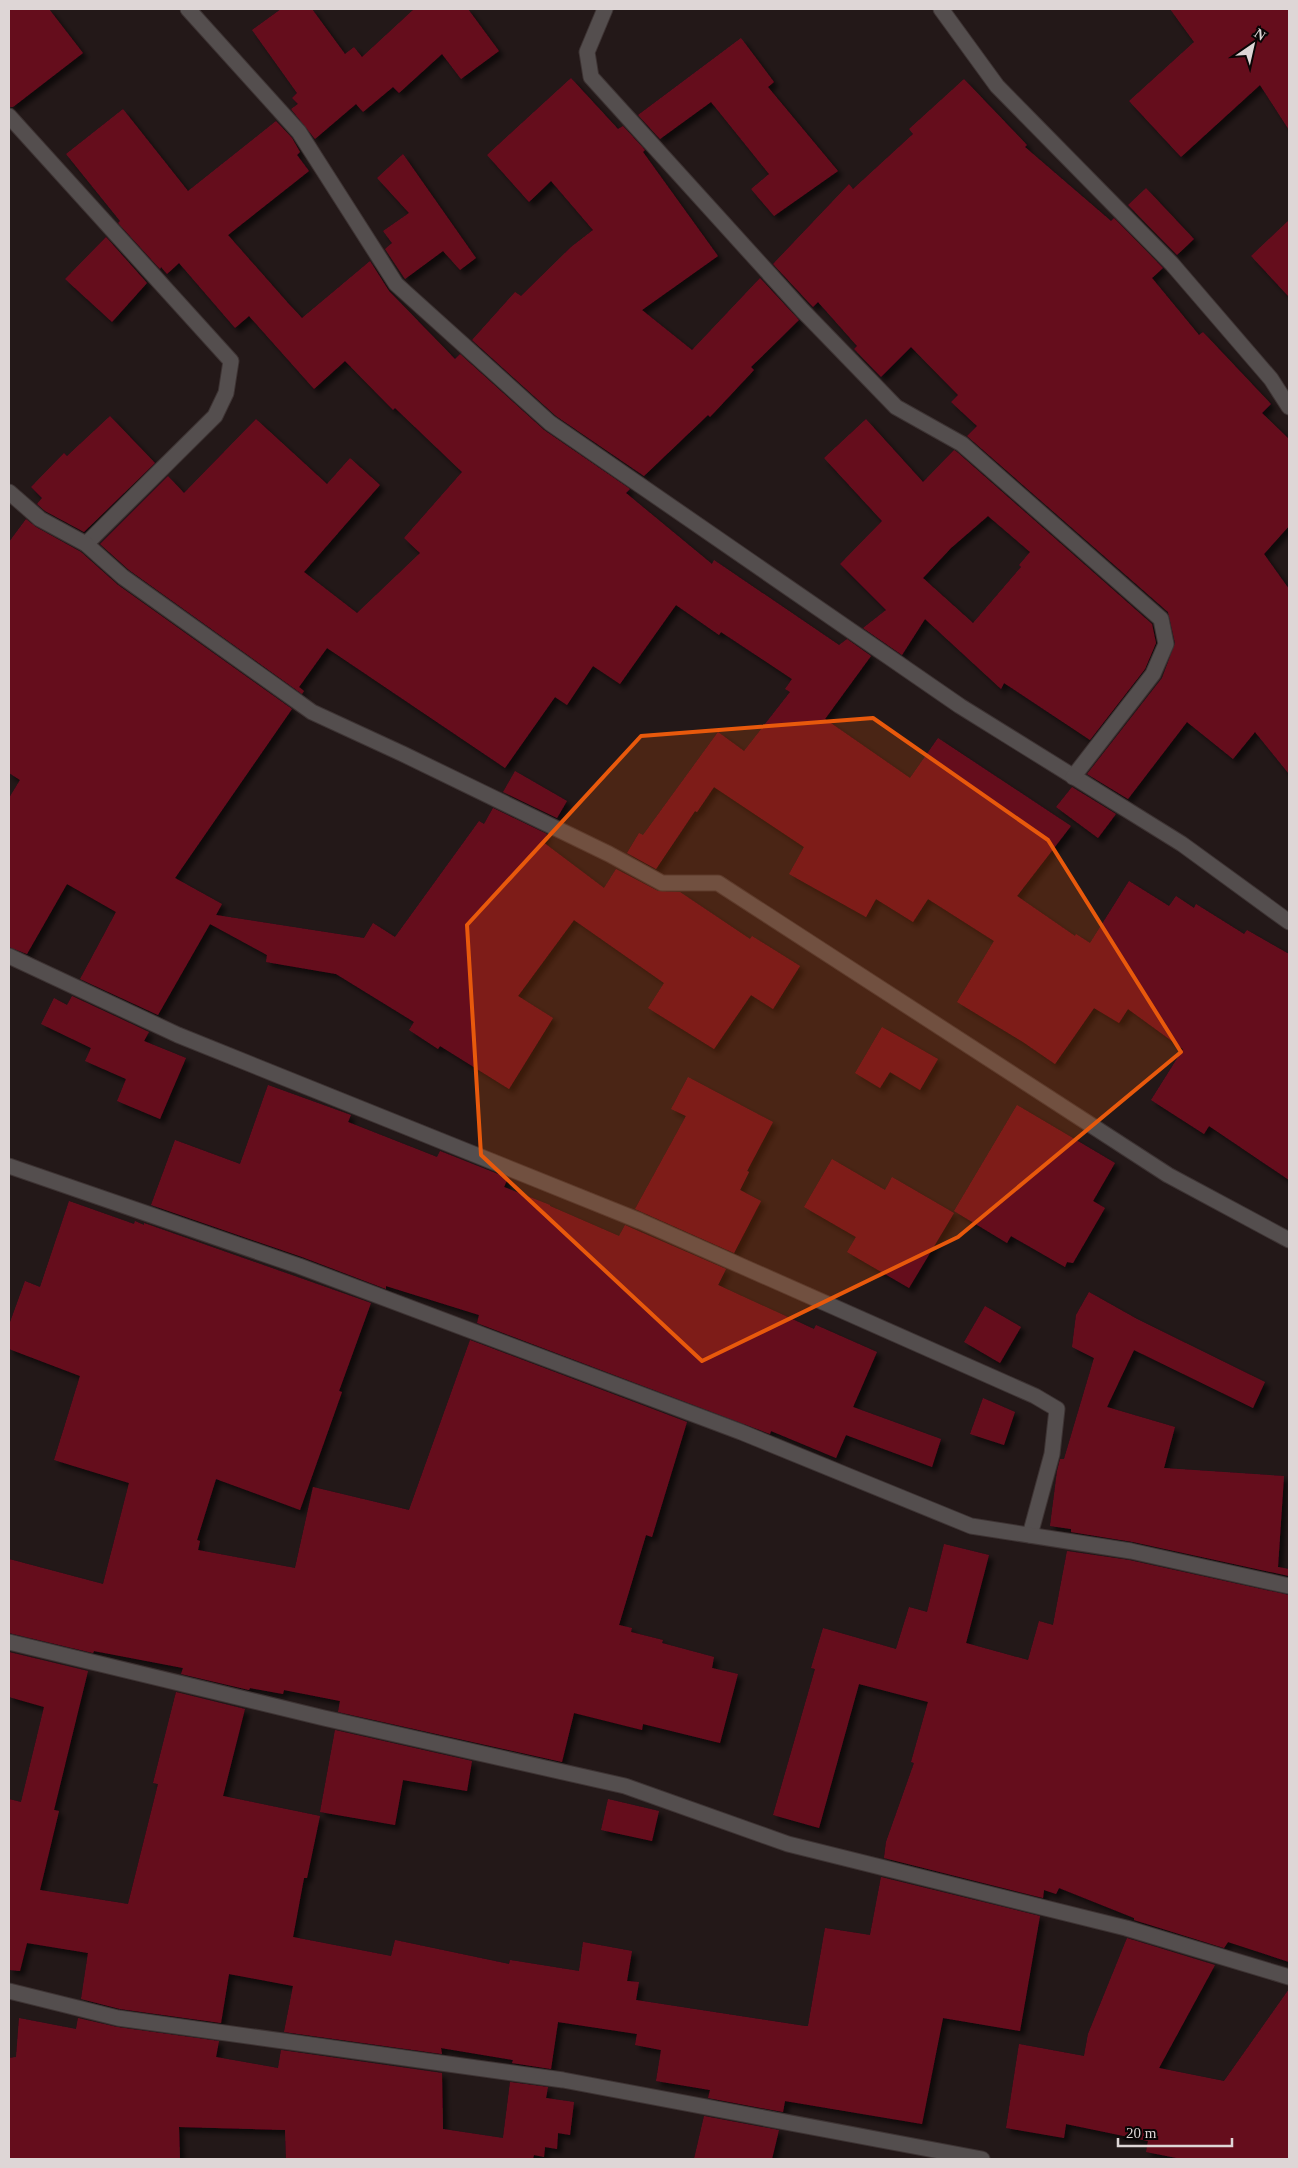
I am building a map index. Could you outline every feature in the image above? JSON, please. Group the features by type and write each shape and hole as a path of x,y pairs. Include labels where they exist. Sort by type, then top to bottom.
{"street":[{"path":"188,9 299,132 396,284 550,423 960,706 1182,844 1289,922"},
{"path":"605,9 587,52 591,77 796,303 896,407 962,444 1161,619 1166,644 1153,674 1074,777"},
{"path":"941,9 997,86 1172,264 1271,379 1289,407"},
{"path":"9,116 231,361 226,393 215,416 86,544"},
{"path":"9,492 40,519 86,544 122,577 312,712 609,854 662,882 718,883 1168,1175 1289,1240"},
{"path":"9,956 178,1035 640,1221 1035,1396 1057,1409 1052,1454 1030,1535"},
{"path":"9,1166 318,1273 741,1432 972,1526 1131,1551 1289,1586"},
{"path":"9,1642 305,1713 625,1786 788,1844 1126,1928 1289,1977"},
{"path":"9,1991 118,2018 562,2080 982,2159"}],"highlighted area":[{"path":"873,718 1048,840 1181,1052 958,1237 702,1361 481,1155 467,925 641,736"}],"building":[{"path":"9,9 49,9 83,53 13,107 9,107"},
{"path":"281,9 312,9 345,54 354,47 362,57 414,9 468,9 499,51 461,79 442,54 399,93 393,87 363,112 356,104 315,139 291,109 298,104 292,98 297,93 252,30"},
{"path":"1170,9 1289,9 1289,130 1260,85 1181,157 1129,101 1194,42"},
{"path":"741,38 774,82 768,87 838,171 774,216 751,189 769,174 711,102 660,139 638,115"},
{"path":"571,78 618,129 623,126 645,150 643,152 718,256 642,310 692,350 760,278 799,320 751,367 754,370 710,417 708,415 644,476 556,416 472,340 515,292 521,296 571,247 593,230 551,181 529,202 487,155"},
{"path":"964,79 1027,145 1025,147 1111,221 1114,218 1163,268 1152,278 1199,335 1203,332 1271,404 1262,413 1289,439 1289,526 1264,554 1289,589 1289,774 1255,732 1233,759 1187,722 1128,799 1087,774 1162,678 1175,643 1168,612 967,436 977,426 951,402 958,395 911,347 881,377 854,349 857,346 818,302 813,307 773,264 849,184 853,189 913,134 909,129"},
{"path":"123,109 188,191 276,121 292,138 300,152 297,155 309,171 228,235 302,318 370,261 389,291 455,359 460,354 544,430 630,489 626,493 712,564 714,560 839,645 847,639 871,656 825,719 910,778 938,738 1071,826 1017,896 1075,936 1076,934 1090,943 1129,881 1169,906 1176,896 1194,908 1196,904 1244,934 1247,930 1289,954 1289,1180 1209,1126 1204,1134 1151,1100 1183,1049 1128,1009 1119,1023 1094,1008 1055,1064 957,1002 994,941 928,899 913,922 876,899 866,917 789,874 804,847 714,787 697,812 695,811 656,869 627,853 639,833 643,835 718,732 744,751 790,692 785,689 792,679 721,632 719,635 676,605 620,684 593,666 567,705 555,697 505,768 327,648 299,687 304,691 302,694 129,570 100,544 168,476 184,493 256,419 327,484 350,458 380,485 304,572 357,613 420,553 404,538 462,472 395,408 393,410 345,361 314,389 249,316 235,328 179,263 167,274 161,267 160,269 118,223 120,221 66,154"},
{"path":"403,154 476,258 460,270 443,251 405,279 385,249 392,243 383,231 409,213 377,178"},
{"path":"1146,188 1194,239 1177,255 1128,205"},
{"path":"1289,220 1289,297 1251,256"},
{"path":"106,237 147,283 112,322 65,279"},
{"path":"110,416 155,463 84,532 45,511 37,504 42,498 31,487 64,453 67,456"},
{"path":"866,419 923,482 954,450 1152,624 1156,643 1145,669 1090,740 1004,683 1001,689 925,619 902,655 863,628 886,610 840,564 882,521 824,458","holes":["988,516 1030,552 1019,565 1021,567 973,623 923,578 951,548"]},
{"path":"26,519 36,527 81,552 118,585 292,709 175,878 222,904 216,915 364,938 373,923 395,937 479,821 484,824 493,808 547,834 543,842 604,888 616,869 658,891 680,892 750,939 752,936 800,966 773,1009 751,995 714,1049 648,1008 664,983 574,920 518,996 553,1018 509,1089 440,1046 438,1049 409,1030 414,1022 336,974 266,962 267,955 210,924 158,1015 80,979 116,912 67,884 27,954 9,947 9,798 20,780 9,773 9,542"},
{"path":"515,771 567,801 557,818 503,792"},
{"path":"1072,787 1116,814 1098,838 1056,807"},
{"path":"72,996 149,1032 144,1041 186,1058 160,1119 117,1101 126,1079 85,1061 91,1048 41,1024 54,998 67,1005"},
{"path":"882,1027 938,1059 920,1090 890,1072 880,1088 855,1073"},
{"path":"688,1077 773,1122 747,1171 749,1172 740,1190 761,1201 734,1253 635,1209 686,1116 671,1109"},
{"path":"268,1085 351,1115 348,1122 437,1157 440,1151 508,1178 504,1187 619,1236 625,1225 726,1269 718,1285 814,1329 816,1325 877,1352 853,1407 941,1439 932,1467 846,1435 836,1458 771,1431 770,1434 477,1323 479,1315 386,1286 386,1289 302,1257 151,1205 175,1140 240,1164"},
{"path":"1017,1105 1115,1163 1093,1201 1105,1208 1073,1263 1067,1262 1065,1267 1011,1236 1007,1243 954,1211"},
{"path":"832,1159 885,1190 892,1177 954,1213 909,1288 847,1252 856,1237 804,1207"},
{"path":"69,1201 134,1224 135,1221 144,1225 144,1223 371,1303 339,1391 342,1392 300,1510 216,1479 197,1540 200,1541 198,1550 295,1568 313,1487 409,1510 470,1340 687,1422 652,1537 646,1535 619,1625 632,1628 631,1632 663,1640 662,1643 714,1657 712,1668 738,1674 720,1743 643,1724 642,1730 574,1713 562,1762 338,1712 340,1701 284,1690 283,1694 250,1688 249,1690 181,1674 183,1668 94,1651 93,1653 9,1633 9,1559 103,1584 129,1483 54,1460 80,1376 9,1349 9,1325 25,1281 40,1287"},
{"path":"1089,1292 1137,1319 1265,1382 1253,1408 1134,1350 1107,1407 1175,1427 1164,1468 1284,1476 1278,1567 1289,1569 1289,1576 1133,1542 1071,1532 1071,1529 1050,1526 1060,1459 1064,1459 1094,1358 1072,1347 1076,1315"},
{"path":"985,1306 1021,1327 1000,1363 964,1342"},
{"path":"983,1398 1015,1412 1004,1445 970,1434"},
{"path":"944,1544 989,1555 966,1643 1028,1660 1039,1621 1053,1625 1067,1551 1129,1560 1289,1595 1289,1962 1228,1942 1224,1948 1134,1920 1134,1918 1059,1888 1056,1894 1044,1890 1043,1898 884,1858 886,1842 914,1763 911,1762 928,1702 859,1684 819,1828 773,1815 815,1669 811,1668 823,1628 896,1649 909,1607 927,1612"},
{"path":"9,1652 88,1671 54,1810 59,1811 40,1890 128,1904 158,1784 153,1783 176,1692 245,1709 223,1796 320,1816 307,1878 304,1878 293,1937 391,1956 395,1940 509,1964 510,1960 579,1971 583,1942 632,1951 627,1981 639,1982 636,2000 808,2026 825,1928 870,1935 881,1877 1040,1916 1020,2031 943,2018 922,2124 785,2101 783,2112 708,2098 710,2090 656,2081 661,2050 635,2045 637,2034 558,2022 551,2069 512,2063 513,2060 441,2048 442,2054 284,2032 293,1986 229,1974 221,2023 120,2009 81,1999 88,1953 27,1943 20,1971 9,1970 9,1799 21,1802 44,1707 9,1697"},
{"path":"335,1730 472,1761 467,1791 403,1780 395,1825 320,1812"},
{"path":"608,1799 659,1811 652,1841 601,1830"},
{"path":"1127,1938 1215,1965 1159,2068 1224,2081 1289,1989 1289,2159 1182,2159 1146,2152 1148,2141 1066,2124 1064,2138 1006,2128 1019,2044 1084,2056 1088,2034"},
{"path":"19,2018 76,2029 78,2018 117,2027 219,2041 216,2057 278,2068 281,2050 442,2073 443,2129 503,2138 510,2082 548,2087 546,2098 574,2102 570,2135 558,2133 557,2149 545,2147 544,2157 534,2155 533,2159 286,2159 285,2130 179,2127 180,2159 9,2159 9,2058 16,2057"},
{"path":"704,2116 779,2130 772,2159 694,2159"}]}
